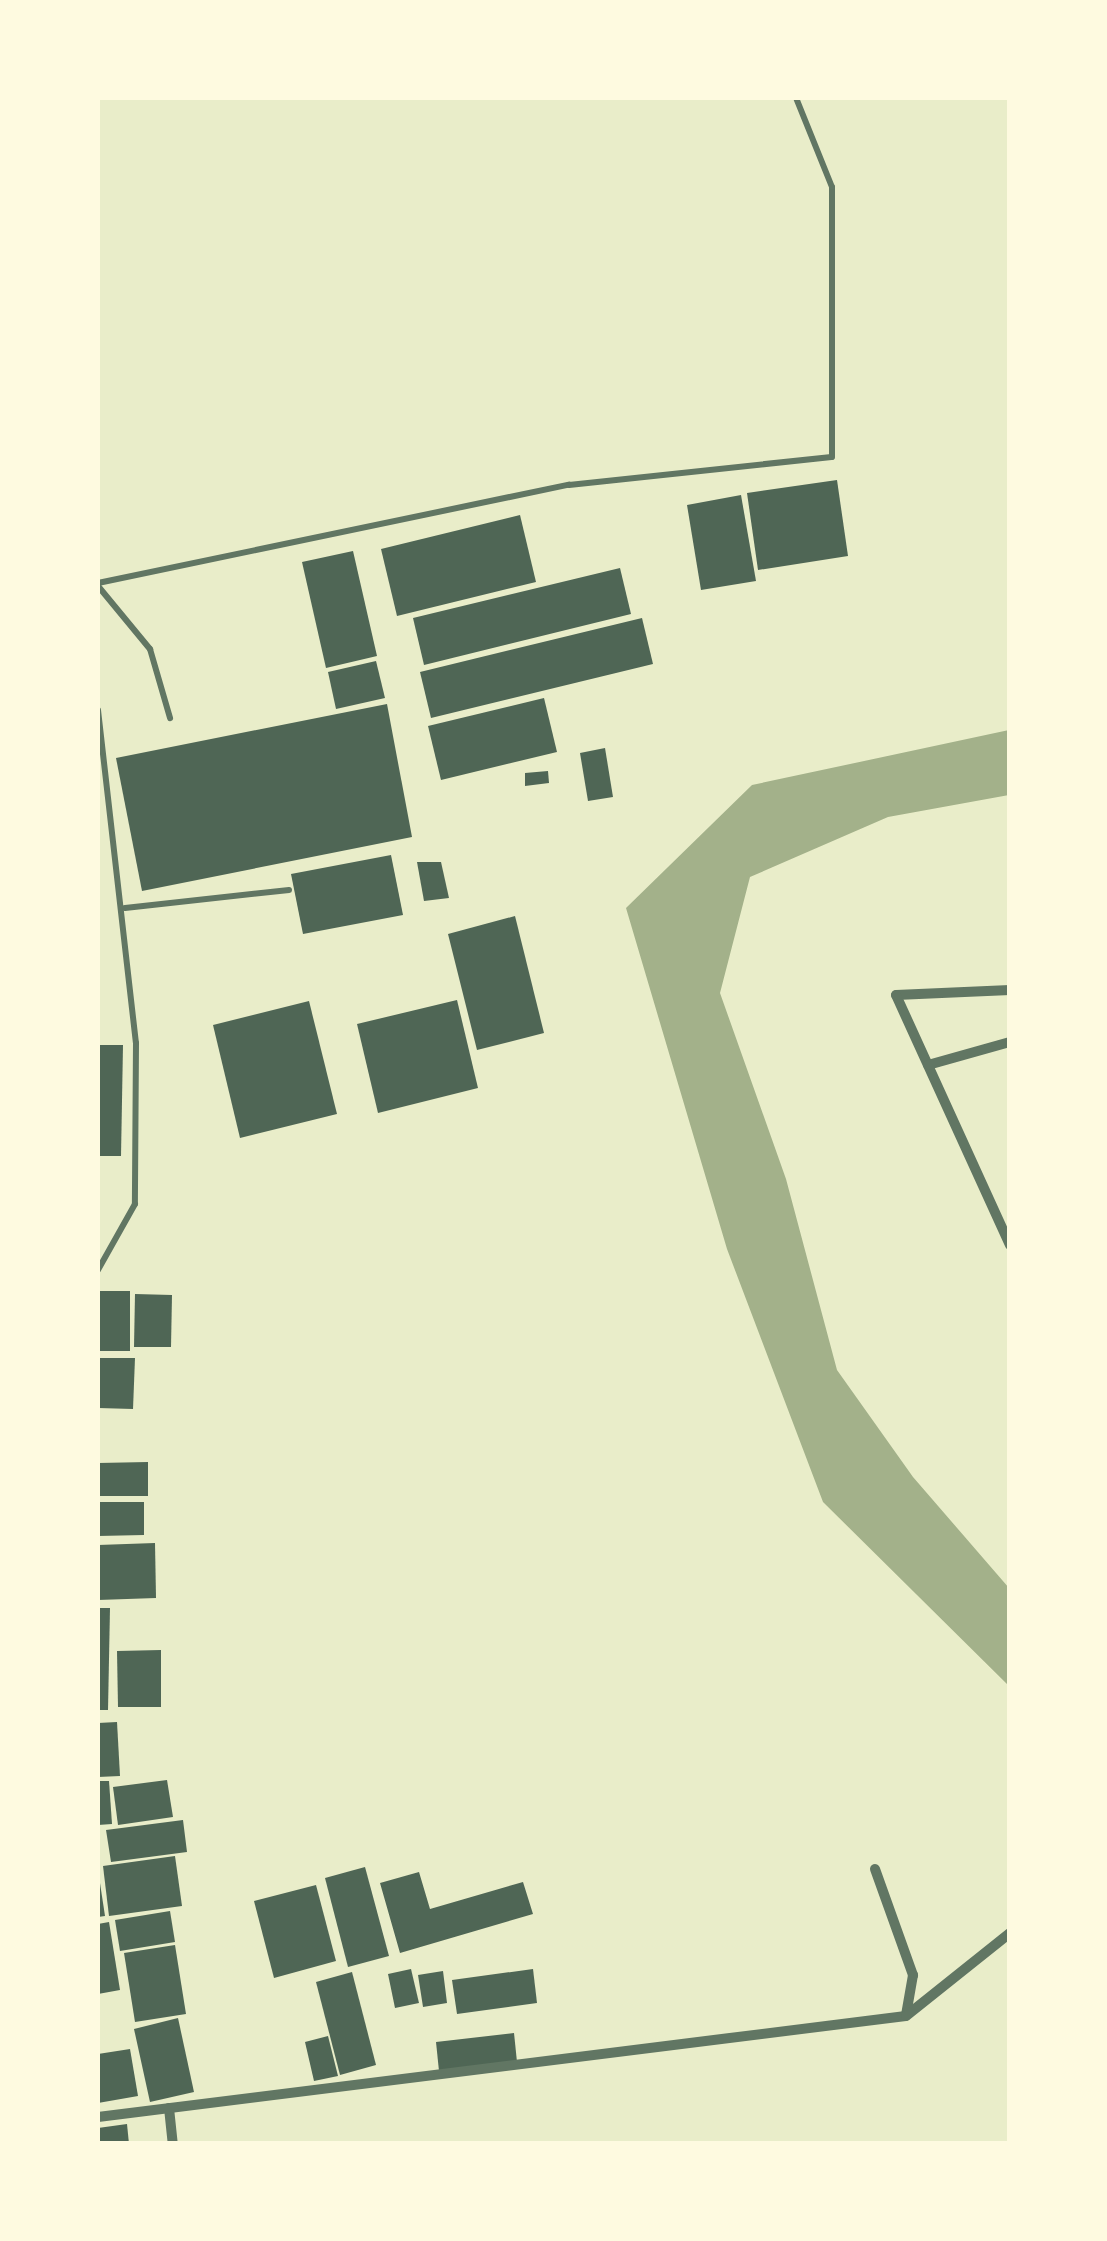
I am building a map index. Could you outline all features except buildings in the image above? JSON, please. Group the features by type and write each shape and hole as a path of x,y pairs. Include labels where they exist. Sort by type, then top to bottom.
{"street":[{"path":"1010,990 896,994 1010,1245"},
{"path":"928,1065 1010,1042"},
{"path":"996,1215 1010,1211"},
{"path":"874,1869 913,1975 906,2016"},
{"path":"98,2117 906,2016 1010,1933"},
{"path":"169,2108 173,2144"}],"lane":[{"path":"170,718 142,635 98,584 568,485 832,457 832,187 796,98"},
{"path":"98,710 126,908 135,1204 98,1270"},
{"path":"126,908 290,890"}],"shaded area":[{"path":"1009,730 1009,795 888,817 750,877 720,993 786,1179 837,1370 913,1477 1009,1588 1009,1686 823,1502 727,1249 626,908 752,785"}]}
